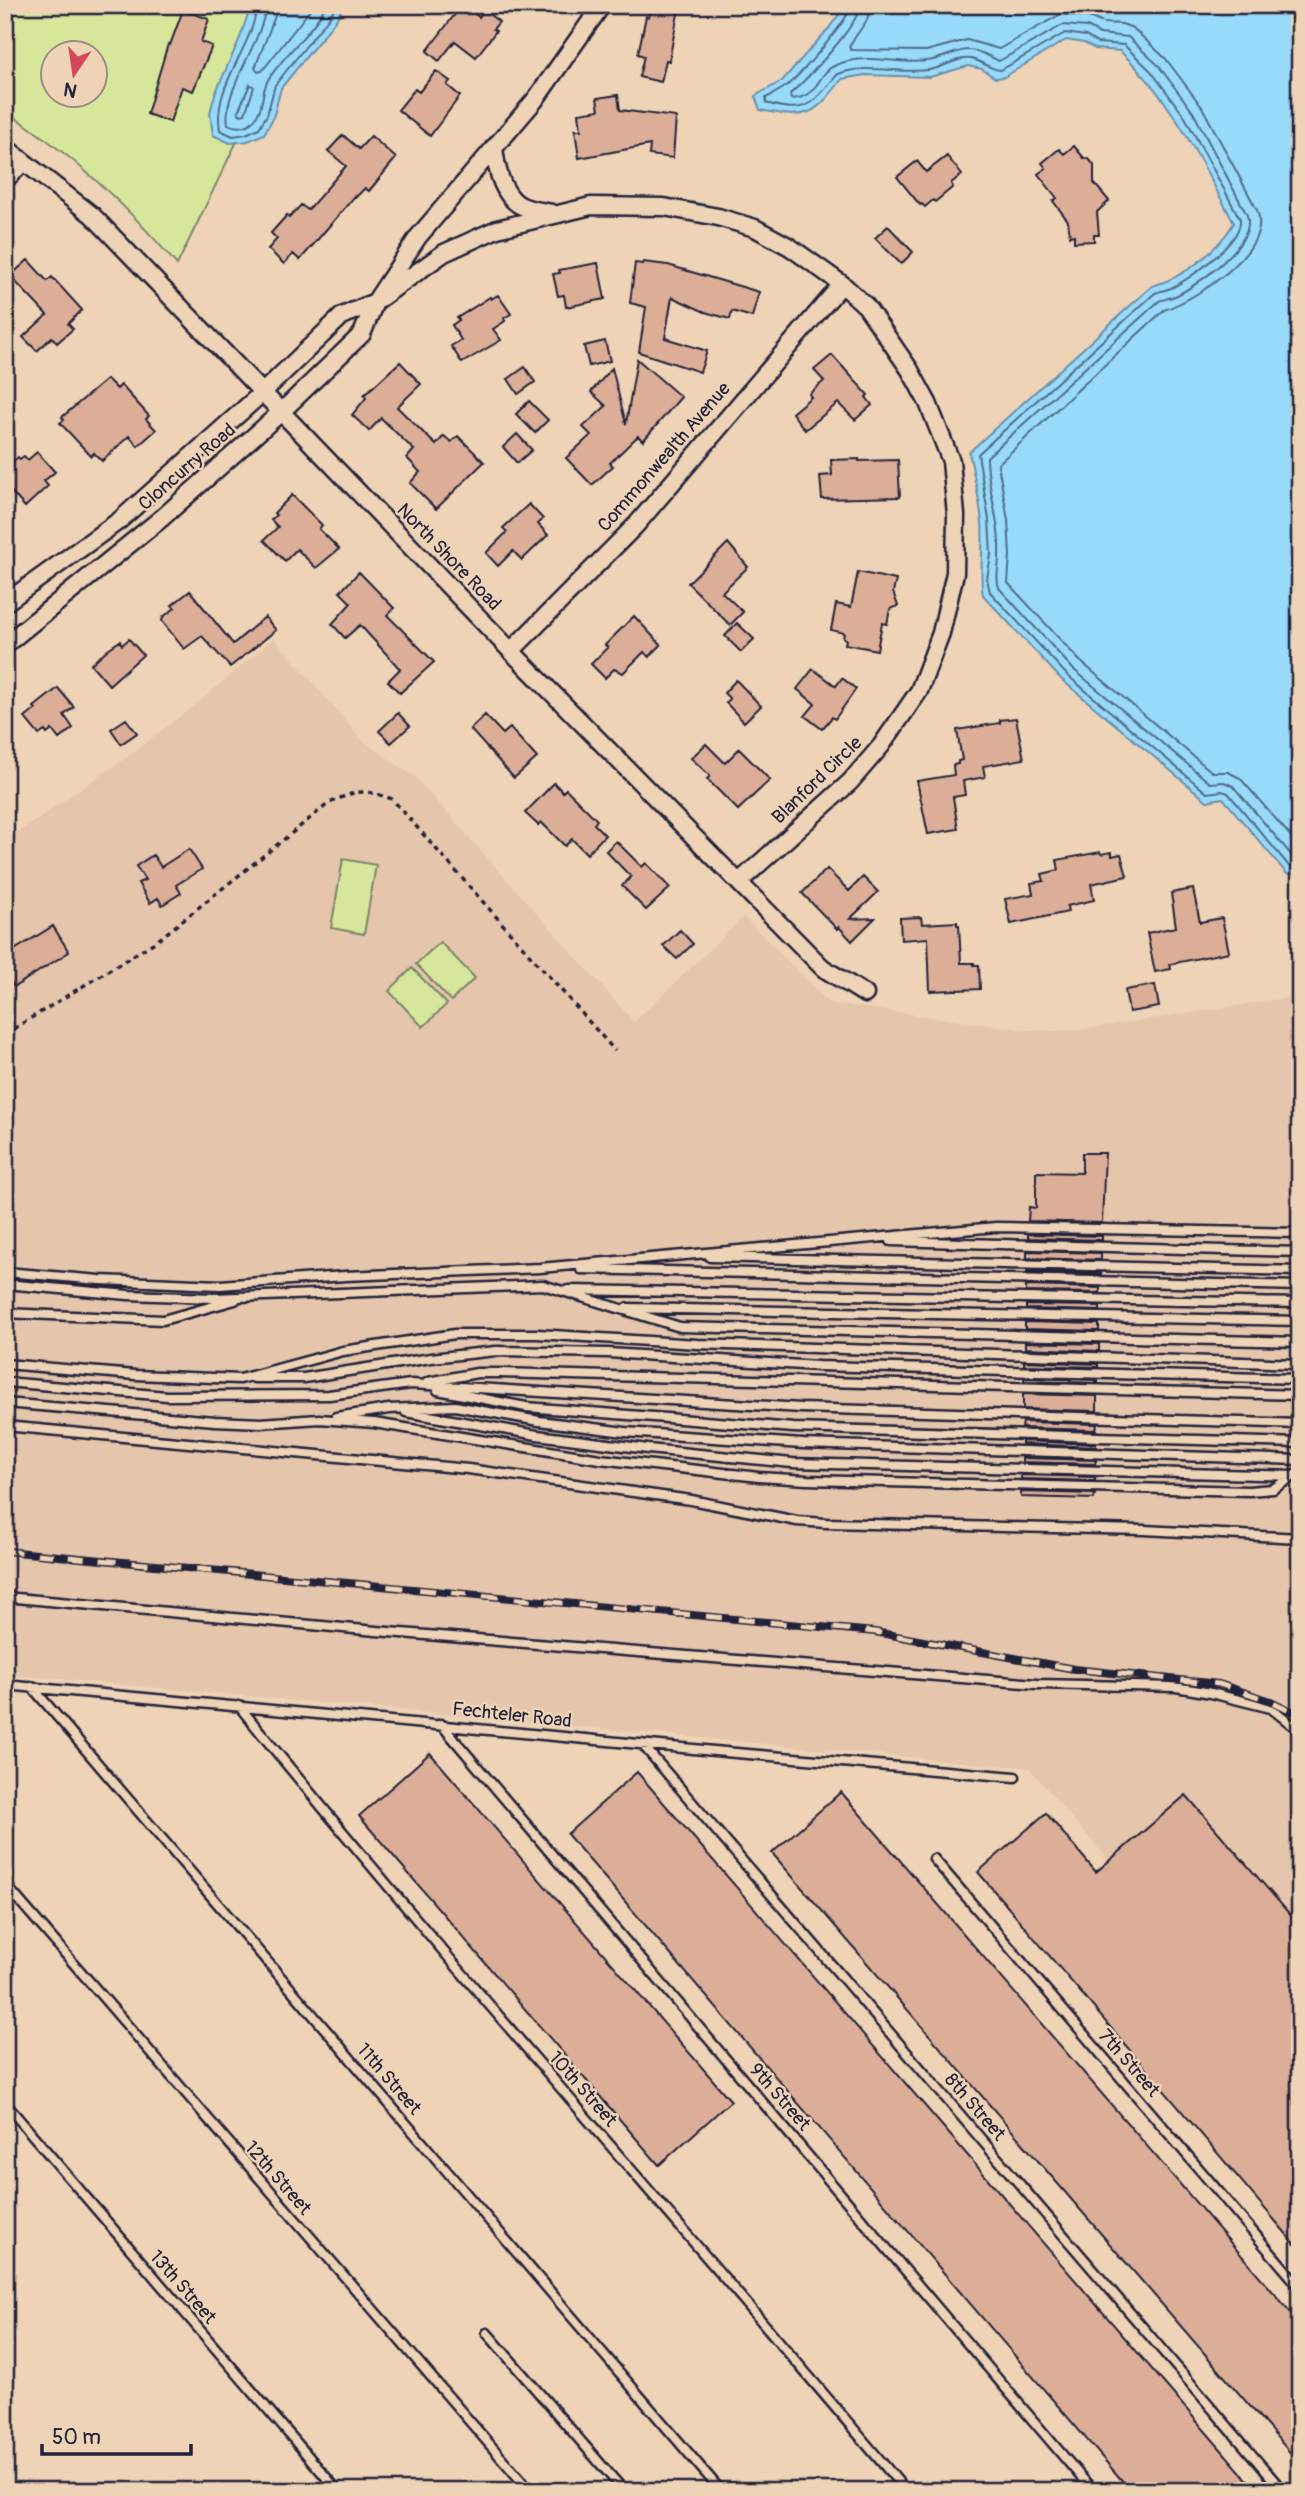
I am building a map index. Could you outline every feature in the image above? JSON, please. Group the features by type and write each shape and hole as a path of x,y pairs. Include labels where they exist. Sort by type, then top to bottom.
{"street":[{"name":"Cloncurry Road","path":"5,645 144,534 280,413 362,334 375,302 418,237 535,100 602,5"},
{"name":"North Shore Road","path":"5,147 92,215 511,651 823,968 865,994"},
{"path":"494,147 496,165 508,195 520,206 554,213"},
{"path":"5,180 24,162"},
{"name":"Blanford Circle","path":"375,302 444,253 497,229 591,206 664,207 718,217 755,228 790,247 842,284 866,306 910,370 933,415 951,461 956,515 955,573 941,633 919,691 881,746 850,782 739,882"},
{"name":"Commonwealth Avenue","path":"511,651 636,525 842,284"},
{"name":"Cloncurry Road","path":"5,603 120,520 262,393 342,316 375,302"}],"lane":[{"path":"5,1272 100,1280 220,1285 345,1276 540,1268 996,1227 1300,1233"},
{"path":"853,1240 1300,1252"},
{"path":"668,1256 1300,1271"},
{"path":"540,1268 1300,1286"},
{"path":"5,1284 128,1295 245,1297 542,1285 680,1327 1300,1342"},
{"path":"558,1290 1300,1303"},
{"path":"5,1313 163,1320 245,1297"},
{"path":"618,1308 1300,1321"},
{"path":"240,1378 343,1351 455,1334 537,1334 697,1343 1300,1364"},
{"path":"5,1364 135,1375 304,1378 431,1358 496,1351 608,1353 818,1366 1300,1379"},
{"path":"5,1382 167,1396 328,1395 477,1373 499,1373 1300,1395"},
{"path":"411,1384 801,1408 1300,1424"},
{"path":"411,1384 526,1407 794,1428 1300,1443"},
{"path":"5,1403 261,1423 319,1419 389,1409 455,1406 625,1432 803,1444 1300,1460"},
{"path":"389,1409 537,1435 792,1463 1298,1474"},
{"path":"319,1419 374,1423 600,1459 807,1480 1249,1491 1273,1489 1298,1474"},
{"path":"5,1426 468,1469 691,1500 797,1521 1144,1530 1300,1538"},
{"path":"5,1597 376,1632 995,1680 1103,1686 1176,1686 1271,1708 1300,1731"},
{"name":"Fechteler Road","path":"5,1685 1015,1777"},
{"name":"11th Street","path":"32,1688 721,2491"},
{"name":"10th Street","path":"239,1706 347,1839 906,2491"},
{"name":"9th Street","path":"442,1724 583,1894 855,2208 1093,2491"},
{"name":"8th Street","path":"642,1744 1283,2491"},
{"name":"7th Street","path":"934,1859 1300,2287"},
{"name":"12th Street","path":"5,1884 530,2491"},
{"name":"13th Street","path":"5,2104 338,2491"},
{"path":"487,2333 624,2491"}],"path":[{"path":"5,1034 158,940 328,804 351,793 370,791 392,799 615,1051"}],"shaded area":[{"path":"274,638 363,741 416,778 634,1022 744,917 829,1003 1025,1030 1056,1031 1080,1030 1300,996 1300,2082 1029,1768 5,1674 5,841 127,757 198,703"}],"green space":[{"path":"5,5 293,5 282,48 177,265 97,181 5,111"},
{"path":"343,859 376,865 364,934 331,928"},
{"path":"440,942 475,978 451,1001 416,964"},
{"path":"412,968 447,1004 423,1027 389,991"}],"water":[{"path":"251,5 344,5 336,20 281,88 273,118 264,134 248,141 230,143 213,135 210,113"},
{"path":"846,5 1300,5 1300,873 1287,874 1223,798 1207,801 1062,680 983,595 982,586 982,523 969,452 1152,286 1188,270 1199,262 1227,234 1234,223 1170,110 1139,70 1120,51 1095,49 1084,43 1066,40 1004,77 995,78 982,69 968,66 930,77 865,75 842,79 824,102 808,113 789,114 760,110 755,96 782,81"}],"building":[{"path":"462,5 479,17 484,10 499,22 493,29 496,31 476,57 455,41 439,61 427,51"},
{"path":"652,5 679,8 669,61 666,60 661,82 639,77 644,56 638,54 646,16 649,17"},
{"path":"183,10 209,19 201,42 212,46 193,91 182,87 170,122 147,114 168,44 170,45"},
{"path":"436,71 450,81 447,85 460,96 430,136 398,110 415,89 419,92"},
{"path":"618,95 620,110 676,117 673,158 649,155 650,145 579,158 575,130 581,130 579,113 599,110 597,98"},
{"path":"343,135 359,149 371,136 396,158 369,191 365,188 355,196 300,260 293,254 284,264 268,249 277,239 271,233 287,215 289,218 301,205 308,210 346,166 328,151"},
{"path":"1074,146 1094,165 1094,183 1109,201 1097,212 1099,235 1094,235 1094,241 1074,242 1074,235 1070,236 1068,221 1053,201 1057,198 1038,174 1046,168 1042,163 1059,149 1064,154"},
{"path":"947,156 962,175 951,183 953,187 935,202 933,200 925,207 920,205 897,177 917,161 926,172"},
{"path":"888,226 913,252 901,264 875,238"},
{"path":"28,260 47,281 52,277 82,310 68,324 73,329 57,343 52,337 37,351 23,337 47,315 10,276"},
{"path":"598,263 605,299 566,307 564,295 558,296 553,274 560,273 559,270"},
{"path":"635,263 668,265 759,292 752,317 732,311 730,319 705,312 672,297 665,338 707,351 700,372 639,352 646,307 630,303"},
{"path":"498,295 511,314 493,329 501,340 462,363 451,346 461,340 452,325 459,320 457,318 490,297 491,299"},
{"path":"605,341 610,361 589,366 584,346"},
{"path":"832,355 868,395 866,397 872,405 855,420 838,403 805,430 792,413 811,397 809,394 824,381 814,370"},
{"path":"637,359 681,397 643,441 638,436 610,463 613,466 592,485 566,458 591,435 583,427 606,406 591,392 612,368 626,424"},
{"path":"400,362 421,384 397,407 436,445 444,436 451,442 458,436 484,462 436,509 410,483 420,472 407,458 414,450 381,418 369,431 352,415 366,398 364,395"},
{"path":"525,367 535,382 518,394 508,379"},
{"path":"107,379 117,389 121,385 149,416 146,419 156,430 138,446 129,436 102,461 94,453 91,456 60,423 64,420 62,417"},
{"path":"529,401 548,420 535,433 516,414"},
{"path":"517,434 532,450 517,463 503,447"},
{"path":"37,452 55,472 44,481 48,486 25,507 5,485 5,468 18,457 20,459 24,456 28,460"},
{"path":"831,460 898,460 900,497 822,499 820,476 832,475"},
{"path":"292,495 322,525 319,529 339,549 316,568 297,549 285,561 264,540 278,527 271,520 276,515 274,513"},
{"path":"529,504 543,519 538,524 548,535 522,560 513,551 498,566 486,553 507,532 503,528"},
{"path":"728,543 748,567 722,592 743,612 730,625 688,583"},
{"path":"359,572 394,608 387,615 434,662 400,693 388,681 400,669 360,625 345,638 332,624 351,603 340,592"},
{"path":"858,572 896,580 893,592 898,606 890,609 887,624 882,623 877,650 845,644 844,633 831,630 836,604 851,607"},
{"path":"190,591 233,644 265,617 276,630 230,667 202,636 184,649 162,621 163,617 175,608 172,605"},
{"path":"634,616 661,645 649,657 644,652 623,673 614,669 605,678 591,664 608,647 605,645"},
{"path":"737,623 754,639 741,652 725,636"},
{"path":"129,639 143,655 109,685 91,664 120,641 122,645"},
{"path":"813,669 836,686 842,678 856,689 835,719 832,717 822,729 805,716 815,704 797,689"},
{"path":"736,680 761,706 744,722 726,703 730,699 724,693"},
{"path":"58,688 74,707 64,715 73,728 59,739 52,730 39,735 25,718"},
{"path":"398,713 410,726 391,743 379,731"},
{"path":"485,715 503,734 510,728 537,758 514,778 470,729"},
{"path":"1016,718 1024,759 983,766 985,777 963,781 965,795 953,797 958,829 928,834 917,781 954,775 953,765 962,760 957,730"},
{"path":"126,719 137,733 121,744 111,729"},
{"path":"706,744 725,763 739,749 770,780 738,810 707,779 710,776 691,758"},
{"path":"554,783 563,792 566,789 597,820 594,824 605,835 587,854 572,839 565,846 541,822 538,825 525,813"},
{"path":"616,841 642,867 646,863 670,888 646,910 622,886 631,877 606,851"},
{"path":"189,849 202,869 176,885 181,893 162,905 158,898 150,903 138,883 145,880 136,866 153,855 161,867"},
{"path":"1112,852 1112,856 1121,854 1127,876 1091,884 1094,900 1067,906 1068,912 1011,924 1005,899 1033,894 1031,883 1044,881 1042,874 1059,870 1057,860"},
{"path":"827,869 849,891 863,877 878,892 850,919 875,918 852,941 802,893"},
{"path":"1193,889 1200,922 1222,918 1229,952 1170,964 1171,969 1155,972 1147,933 1176,927 1171,893"},
{"path":"921,917 922,924 957,922 961,963 979,965 980,989 930,991 928,938 901,940 900,918"},
{"path":"53,926 69,952 14,987 5,973 5,956"},
{"path":"680,930 693,944 677,959 663,946"},
{"path":"1155,985 1159,1007 1129,1012 1125,990"},
{"path":"1082,1153 1105,1153 1102,1223 1028,1221 1029,1207 1036,1208 1036,1172 1082,1173"},
{"path":"1028,1234 1102,1236 1102,1240 1028,1238"},
{"path":"1027,1251 1101,1253 1101,1260 1027,1258"},
{"path":"1027,1273 1101,1273 1101,1275"},
{"path":"1026,1286 1100,1288 1100,1293 1026,1292"},
{"path":"1026,1305 1100,1306 1100,1311 1026,1309"},
{"path":"1025,1322 1099,1324 1099,1331 1025,1329"},
{"path":"1025,1342 1099,1344 1099,1351 1025,1348"},
{"path":"1024,1361 1098,1364 1098,1367 1024,1365"},
{"path":"1024,1378 1098,1380 1098,1383 1024,1381"},
{"path":"1023,1394 1097,1396 1097,1411 1023,1409"},
{"path":"1023,1422 1097,1424 1096,1430 1022,1428"},
{"path":"1022,1441 1096,1444 1096,1447 1022,1444"},
{"path":"1022,1458 1096,1460 1095,1464 1022,1462"},
{"path":"1021,1475 1095,1477 1095,1481 1021,1479"},
{"path":"1021,1492 1095,1494 1094,1499 1021,1497"},
{"path":"430,1753 731,2101 659,2165 359,1816"},
{"path":"637,1772 1257,2491 1131,2491 567,1834"},
{"path":"841,1792 1300,2323 1300,2464 772,1853"},
{"path":"1186,1795 1300,1926 1300,2250 978,1872 1046,1813 1096,1872"}],"railway":[{"path":"5,1551 875,1632 1074,1669 1219,1684 1271,1701 1300,1715"}]}
